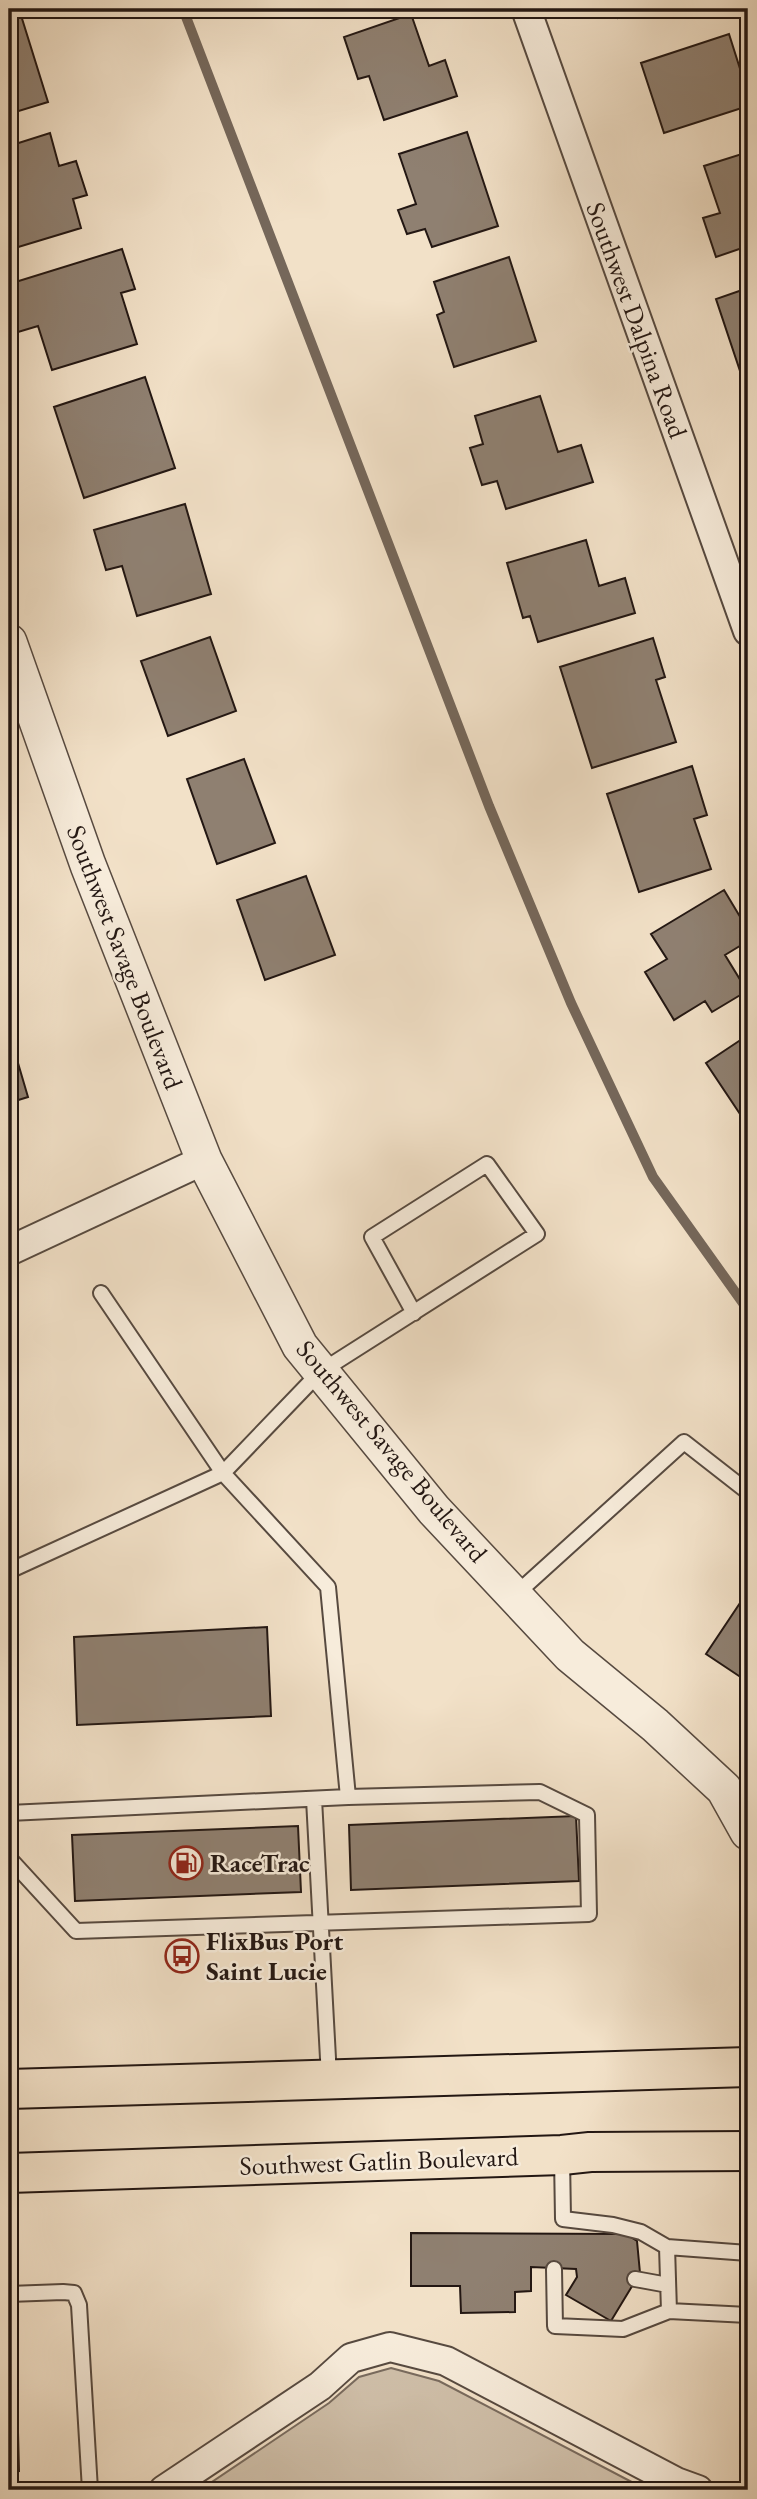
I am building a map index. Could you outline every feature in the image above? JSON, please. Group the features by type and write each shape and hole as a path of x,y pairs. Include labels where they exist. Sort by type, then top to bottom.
{"main road":[{"path":"9,2089 748,2067"},
{"name":"Southwest Gatlin Boulevard","path":"9,2173 590,2152 748,2151"}],"street":[{"name":"Southwest Dalpina Road","path":"526,9 748,631"},
{"name":"Southwest Savage Boulevard","path":"9,642 88,865 204,1160 300,1346 434,1510 570,1654 655,1725 740,1802 748,1832"},
{"path":"9,1251 204,1160"},
{"path":"164,2490 320,2386 351,2358 390,2347 446,2361 676,2482 698,2490"}],"lane":[{"path":"9,1571 223,1473 320,1372 414,1313 537,1234 487,1164 372,1237 414,1313"},
{"path":"101,1293 223,1473 328,1587 348,1797"},
{"path":"515,1595 684,1442 748,1492"},
{"path":"9,1813 540,1791 587,1815 589,1914 76,1931 9,1858"},
{"path":"314,1799 329,2079"},
{"path":"562,2155 563,2226 613,2225 640,2232 667,2247 748,2253"},
{"path":"667,2247 669,2311"},
{"path":"555,2269 555,2326 622,2329 669,2311 748,2315"},
{"path":"635,2279 668,2285"},
{"path":"9,2294 74,2293 79,2305 90,2490"}],"shaded area":[{"path":"391,2368 439,2381 647,2490 200,2490 329,2403 359,2377"}],"building":[{"path":"9,9 19,9 48,102 9,114"},
{"path":"615,9 648,9 618,18"},
{"path":"411,14 429,66 445,60 457,96 384,120 369,76 358,79 344,37"},
{"path":"729,34 748,94 748,106 664,133 641,63"},
{"path":"467,132 498,226 432,247 425,229 407,234 398,210 416,204 399,154"},
{"path":"50,133 59,166 76,161 87,195 73,199 81,228 15,248 9,228 9,146"},
{"path":"748,152 748,246 716,257 703,218 720,213 704,166"},
{"path":"122,249 135,289 121,293 137,344 52,370 38,326 18,332 9,302 9,284"},
{"path":"509,257 536,341 454,367 437,315 444,312 434,282"},
{"path":"748,288 748,368 740,371 716,299"},
{"path":"145,377 175,468 84,498 54,407"},
{"path":"540,396 558,452 581,445 593,482 506,509 497,481 482,485 470,448 483,444 475,416"},
{"path":"185,504 211,594 137,616 122,566 106,570 94,530"},
{"path":"586,540 599,586 625,578 635,613 538,642 530,616 523,618 507,563"},
{"path":"210,637 236,711 168,736 141,661"},
{"path":"653,638 665,677 656,680 676,742 592,768 560,667"},
{"path":"244,759 275,843 217,864 187,779"},
{"path":"692,766 707,815 694,819 711,869 639,892 607,794"},
{"path":"306,876 335,955 265,980 237,900"},
{"path":"724,890 748,930 748,941 725,955 747,991 712,1012 705,1001 674,1020 645,972 667,959 651,934"},
{"path":"9,1017 17,1045 13,1046 28,1097 9,1103"},
{"path":"748,1035 748,1126 706,1063"},
{"path":"748,1591 748,1682 706,1654"},
{"path":"267,1627 271,1716 77,1725 74,1637"},
{"name":"RaceTrac","path":"576,1816 579,1881 351,1890 349,1825"},
{"name":"RaceTrac","path":"298,1826 301,1892 75,1901 72,1835"},
{"path":"411,2233 626,2234 637,2241 640,2273 611,2321 566,2295 577,2277 576,2269 531,2267 531,2291 515,2292 515,2312 461,2313 460,2286 411,2286"},
{"path":"16,2354 19,2471 9,2472 9,2355"}],"waterway":[{"path":"183,9 489,806 571,1003 653,1177 748,1310"}],"place":[{"name":"RaceTrac","path":"186,1863"},
{"name":"FlixBus Port Saint Lucie","path":"182,1956"}]}
